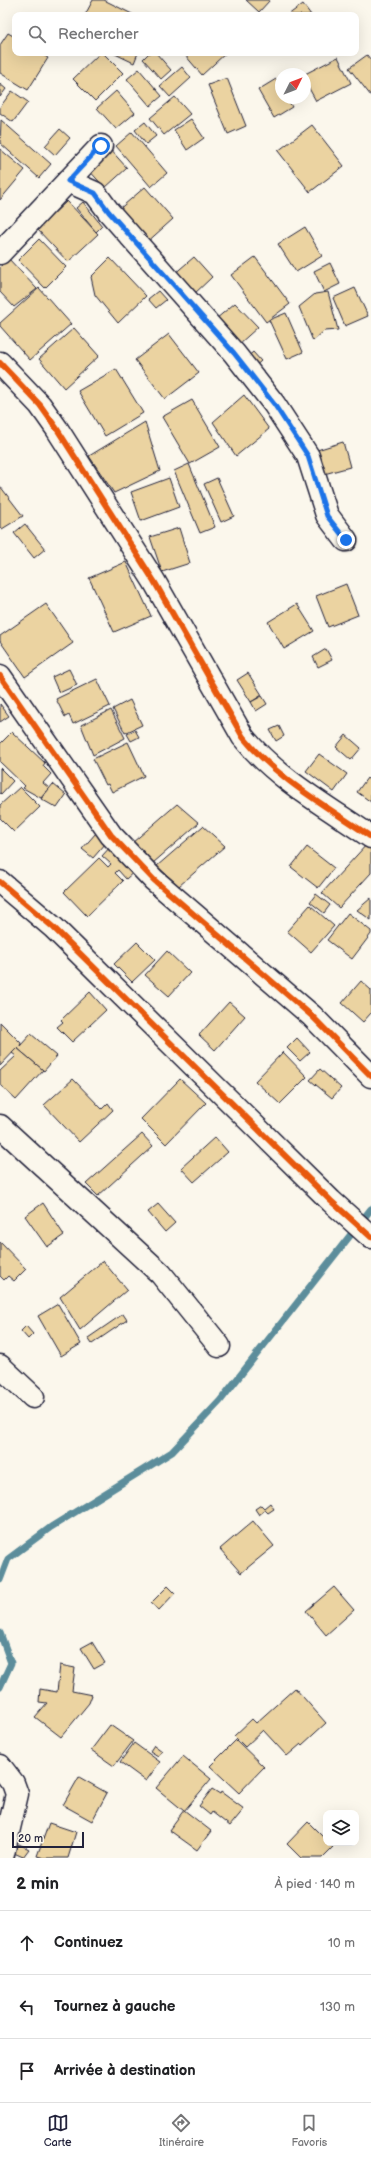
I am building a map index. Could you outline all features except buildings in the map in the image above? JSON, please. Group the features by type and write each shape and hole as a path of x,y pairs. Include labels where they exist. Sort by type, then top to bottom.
{"street":[{"path":"0,253 101,146"},
{"path":"68,181 95,193 109,212 234,353 269,398 308,456 327,516 346,540"},
{"path":"0,362 40,405 57,430 154,581 243,737 258,755 284,778 371,837"},
{"path":"0,676 111,835 154,880 312,1016 371,1076"},
{"path":"0,882 54,928 331,1201 371,1237"},
{"path":"0,1126 161,1274 219,1346"},
{"path":"0,1366 33,1397"},
{"path":"0,1766 13,1783 16,1794 2,1858"}],"waterway":[{"path":"0,1580 8,1559 51,1527 172,1452 220,1401 371,1209"},
{"path":"0,1633 11,1663 0,1687"}],"cycle path":[{"path":"0,363 40,405 57,429 154,581 243,737 256,752 287,779 371,837"},
{"path":"0,676 111,835 154,880 312,1016 371,1076"},
{"path":"0,882 54,928 331,1201 371,1237"}],"route":[{"path":"101,146 68,181 95,193 109,212 234,353 274,404 308,456 320,489 327,516 333,526 346,540"}]}
